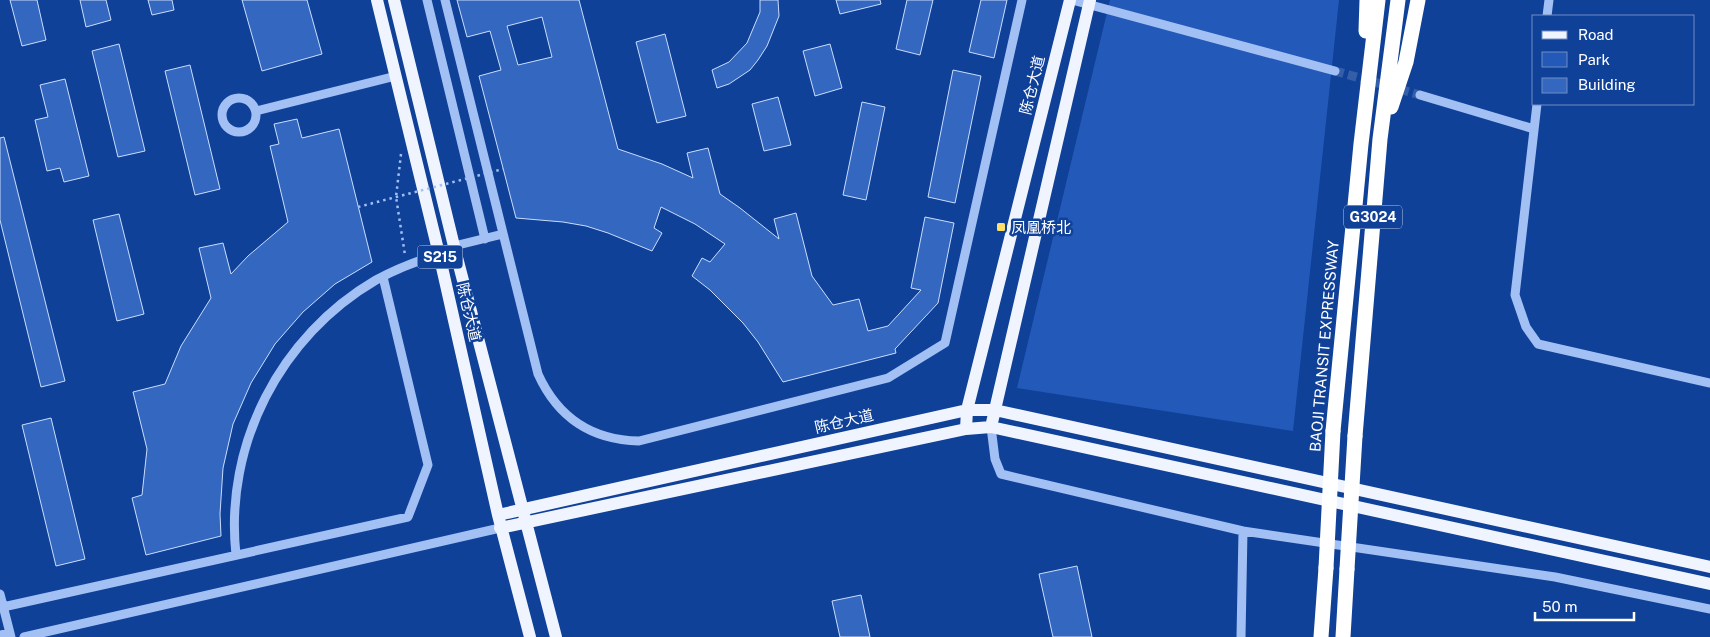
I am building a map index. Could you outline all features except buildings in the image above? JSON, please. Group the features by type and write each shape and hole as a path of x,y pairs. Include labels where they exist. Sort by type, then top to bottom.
{"highway":[{"path":"1361,144 1367,0"},
{"name":"BAOJI TRANSIT EXPRESSWAY","path":"1321,637 1334,431 1361,144 1378,0"},
{"name":"G3024","path":"1343,637 1355,436 1380,139 1398,0"},
{"path":"1380,139 1406,62 1418,0"}],"main road":[{"name":"陈仓大道","path":"377,0 439,254 499,521 530,637"},
{"name":"陈仓大道","path":"394,0 454,246 556,637"},
{"name":"陈仓大道","path":"966,429 967,410 1071,0"},
{"path":"991,427 1090,2"},
{"name":"陈仓大道","path":"499,521 522,510 967,410"},
{"path":"967,410 996,410 1710,567"},
{"path":"499,521 527,523 966,429 991,427 1710,584"}],"street":[{"path":"427,0 485,239"},
{"path":"445,0 534,360 544,388 567,416 585,428 618,440 639,441 888,378 945,343 1022,0"},
{"path":"1071,0 1090,2 1335,71"},
{"path":"1548,15 1549,0"},
{"path":"256,110 396,76"},
{"path":"1420,95 1534,129"},
{"path":"1537,105 1515,295 1526,327 1538,344 1710,383"},
{"path":"454,246 503,234"},
{"path":"236,555 235,514 241,466 252,427 265,398 290,357 321,322 356,293 382,277 439,254"},
{"path":"4,607 408,517 428,465 382,277"},
{"path":"991,427 995,460 1001,474 1243,531 1555,577 1710,609"},
{"path":"24,637 499,521"},
{"path":"1241,637 1243,531"},
{"path":"0,594 11,635 0,635"}],"path":[{"path":"401,153 396,197 407,266"},
{"path":"358,207 503,169"}],"green space":[{"path":"1110,0 1339,0 1293,431 1017,388"}],"tunnel":[{"path":"1335,71 1420,95"}],"place":[{"name":"凤凰桥北","path":"1001,227"}]}
